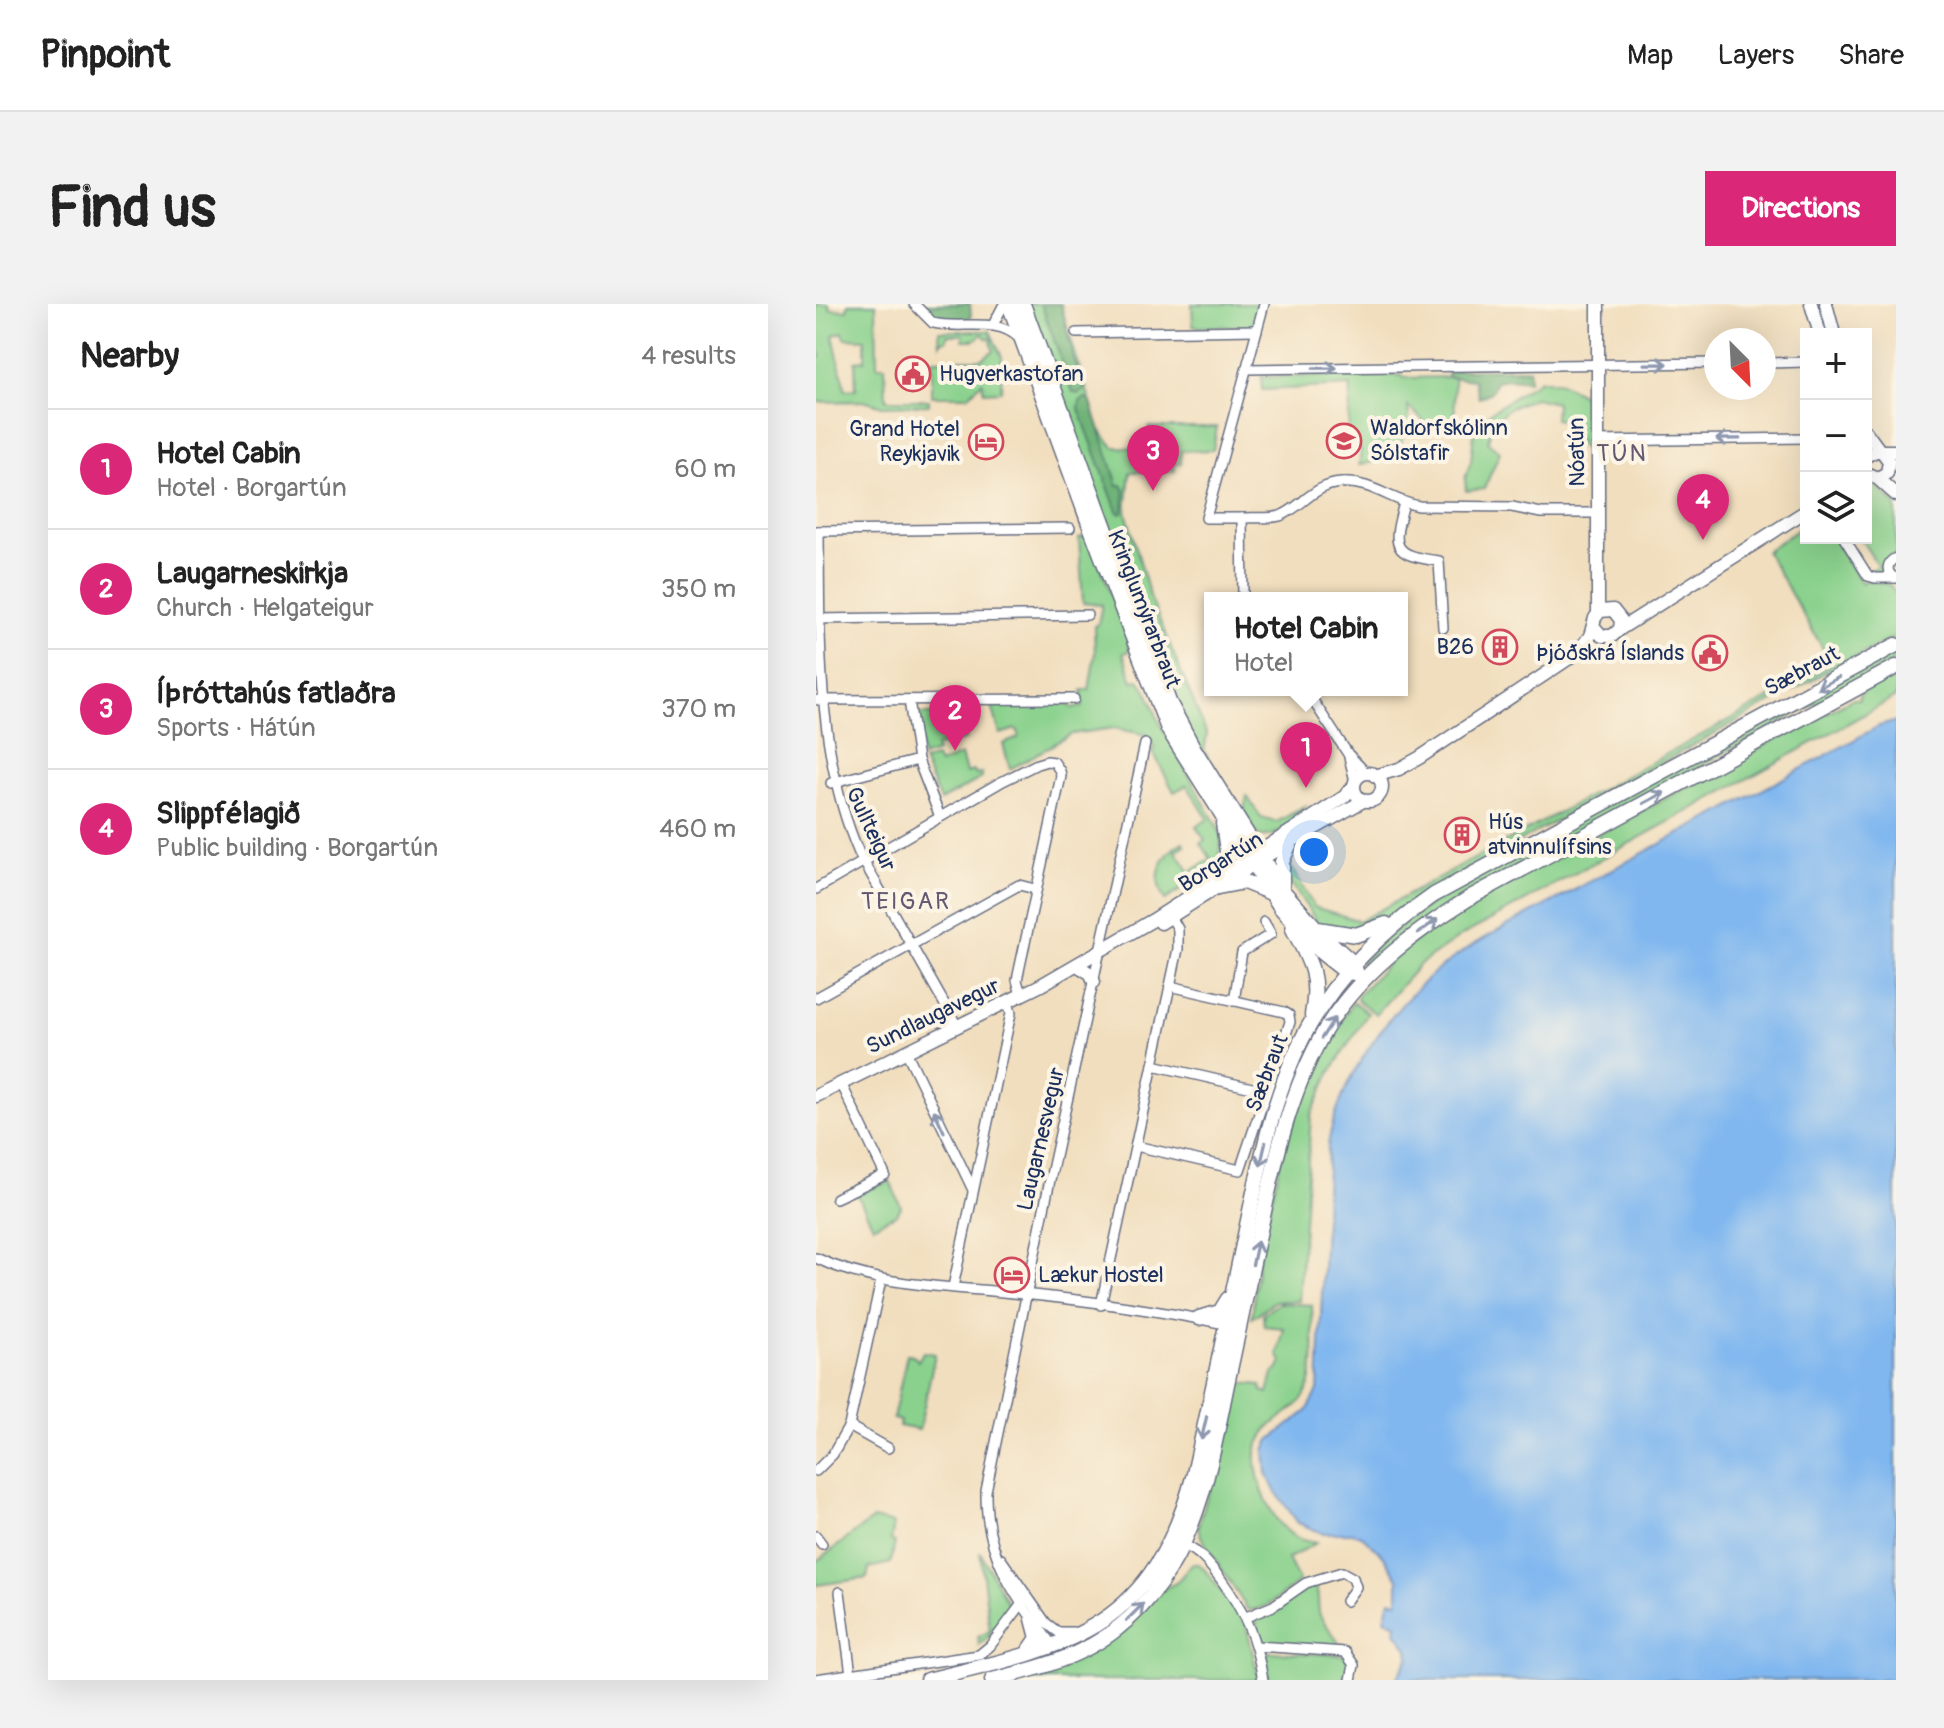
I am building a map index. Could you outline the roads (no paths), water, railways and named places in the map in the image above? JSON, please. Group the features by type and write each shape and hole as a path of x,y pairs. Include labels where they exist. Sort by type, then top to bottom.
{"main road":[{"name":"Kringlumýrarbraut","path":"1006,304 1168,729 1219,811 1256,857"},
{"name":"Kringlumýrarbraut","path":"1023,304 1169,702 1277,891 1316,928 1352,970"},
{"name":"Sæbraut","path":"927,1680 965,1676 1053,1646 1095,1625 1113,1614 1140,1587 1162,1557 1174,1535 1194,1474 1223,1340 1233,1327 1234,1288 1257,1179 1280,1092 1308,1028 1352,970 1405,915 1460,879 1896,645"},
{"name":"Sæbraut","path":"995,1679 1071,1656 1101,1641 1121,1626 1160,1584 1184,1545 1207,1477 1233,1327 1289,1107 1327,1027 1352,994 1421,930 1471,897 1896,667"},
{"path":"1184,757 1202,771 1256,857"},
{"path":"1219,811 1228,853 1220,880 1244,882 1277,891 1282,862 1290,843"},
{"name":"Kringlumýrarbraut","path":"1277,891 1281,908 1322,953 1352,970"},
{"path":"1281,908 1312,966 1316,981 1308,1028"},
{"path":"1316,928 1356,935 1405,915"},
{"path":"1352,994 1352,970 1375,970"},
{"path":"1199,1318 1220,1312 1234,1288"},
{"path":"1199,1318 1212,1324 1223,1340"},
{"path":"1027,1655 1038,1638 1033,1619"},
{"path":"1053,1646 1071,1656"}],"street":[{"path":"914,304 933,323 993,325 1013,332 1023,343"},
{"path":"993,325 1006,304"},
{"path":"1264,304 1206,518 1280,516 1314,492 1341,483 1373,486 1404,503 1419,506 1512,507 1541,513 1598,513"},
{"path":"1811,304 1818,328"},
{"path":"1826,304 1832,328"},
{"name":"Nóatún","path":"1596,308 1599,587 1609,612"},
{"path":"1076,333 1257,330"},
{"path":"1776,363 1800,362"},
{"path":"1247,369 1704,363"},
{"path":"1597,441 1800,438"},
{"path":"1872,439 1889,458 1896,486"},
{"path":"1872,477 1884,475 1889,458"},
{"path":"1872,478 1896,495"},
{"path":"1404,503 1396,535 1397,544 1408,556 1439,561 1443,628"},
{"name":"Borgartún","path":"1256,857 1290,843 1363,801 1374,799 1399,769 1549,673 1585,645 1616,634 1645,612 1800,515"},
{"path":"1242,518 1243,592"},
{"path":"817,531 1070,528"},
{"name":"Gullteigur","path":"817,531 818,700 831,783 845,825 863,862 957,1026"},
{"path":"1848,544 1868,576 1896,578"},
{"path":"1896,558 1890,561 1888,568 1896,578"},
{"path":"1609,612 1621,620 1620,629"},
{"name":"Borgartún","path":"1585,645 1594,627 1609,612 1645,612"},
{"path":"818,619 1087,615"},
{"path":"1594,627 1605,637"},
{"path":"1310,696 1348,754 1381,788"},
{"path":"818,700 1074,699"},
{"path":"909,700 918,760 940,817"},
{"name":"Laugarnesvegur","path":"1095,1625 1073,1632 1058,1632 1024,1600 1000,1568 985,1513 986,1491 1145,744"},
{"path":"1348,754 1356,795 1363,801"},
{"path":"831,783 918,760"},
{"path":"816,889 1037,764 1054,762 1061,776 1017,980 1021,995"},
{"name":"Borgartún","path":"1100,953 1256,857 1344,797 1354,784 1371,775 1399,769"},
{"path":"816,998 1019,885 1035,889"},
{"path":"1101,1305 1179,937 1169,913"},
{"path":"1234,1001 1242,952 1271,934 1264,922"},
{"name":"Sundlaugavegur","path":"817,1096 1080,967 1100,953"},
{"name":"Sundlaugavegur","path":"1041,985 1100,953"},
{"path":"1080,967 1091,974 1094,982"},
{"path":"1136,1146 1240,1170 1290,1017 1284,1012 1170,986"},
{"path":"953,1287 1011,1013 1008,1001"},
{"path":"906,1051 973,1190"},
{"path":"1153,1065 1265,1091"},
{"path":"836,1198 885,1175 841,1083"},
{"path":"816,1258 856,1275 881,1280 1026,1294 1199,1318 1233,1327"},
{"path":"816,1471 833,1454 849,1426 881,1280"},
{"path":"849,1426 888,1448"},
{"path":"1184,1545 1206,1560 1246,1617 1263,1680"},
{"path":"1246,1617 1273,1606 1306,1583 1342,1572 1353,1578 1356,1587 1346,1601"},
{"path":"840,1592 851,1674"},
{"path":"816,1679 979,1655 990,1646 1024,1600"},
{"name":"Laugarnesvegur","path":"1024,1600 1033,1619 1053,1646"},
{"path":"1256,1646 1345,1652 1354,1665 1351,1680"}],"water":[{"path":"1896,721 1896,1680 1396,1680 1409,1657 1408,1649 1396,1632 1397,1624 1385,1619 1390,1600 1398,1601 1398,1579 1384,1556 1363,1537 1353,1533 1322,1533 1298,1523 1274,1489 1267,1473 1265,1450 1270,1440 1307,1411 1318,1391 1328,1145 1342,1098 1354,1074 1399,1008 1435,972 1466,950 1877,727"}],"place":[{"name":"Hugverkastofan","path":"913,374"},
{"name":"Waldorfskólinn Sólstafir","path":"1344,441"},
{"name":"Grand Hotel Reykjavik","path":"986,442"},
{"name":"Íþróttahús fatlaðra","path":"1153,491"},
{"name":"Slippfélagið","path":"1703,540"},
{"name":"B26","path":"1500,647"},
{"name":"Þjóðskrá Íslands","path":"1710,653"},
{"name":"Laugarneskirkja","path":"955,751"},
{"name":"Hotel Cabin","path":"1306,788"},
{"name":"Hús atvinnulífsins","path":"1462,835"},
{"name":"Lækur Hostel","path":"1012,1275"}],"district":[{"name":"TÚN","path":"1622,453"},
{"name":"TEIGAR","path":"906,901"}]}
